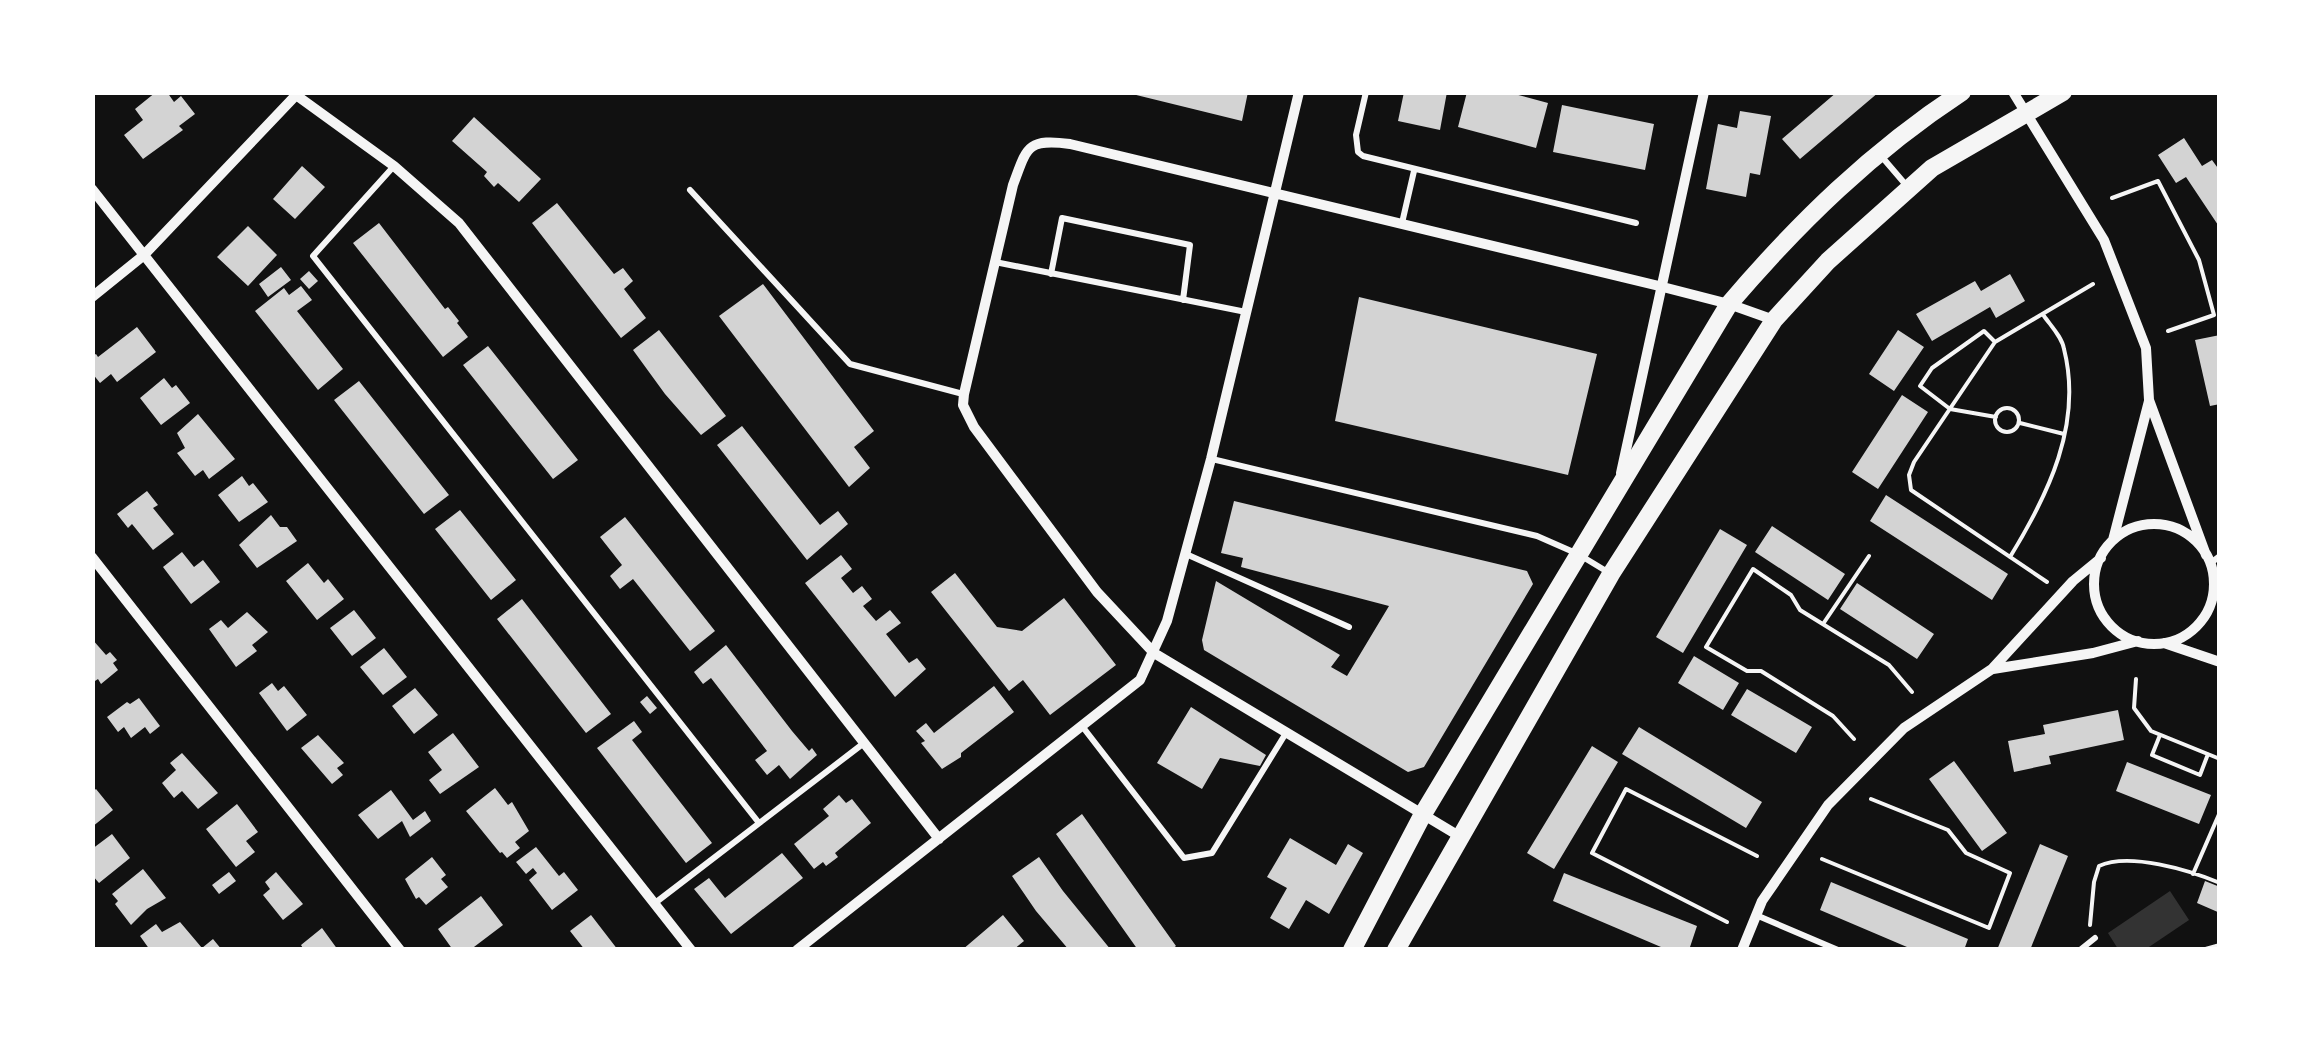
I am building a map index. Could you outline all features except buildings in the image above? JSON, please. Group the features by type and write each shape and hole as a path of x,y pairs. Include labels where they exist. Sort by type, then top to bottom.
{"main road":[{"path":"1352,950 1423,814 1729,304 1814,210 1878,152 1962,92"},
{"path":"1396,950 1611,574 1774,320 1828,262 1932,168 2064,92"}],"street":[{"path":"796,950 1140,680 1167,622 1299,92"},
{"path":"1618,486 1704,92"},
{"path":"2013,92 2104,240 2146,348 2149,400 2112,542"},
{"path":"92,297 144,255 297,94 394,166 459,223 939,839"},
{"path":"1459,836 1154,653 1097,592 974,427 963,405 964,394 1024,154 1048,140 1070,144 1660,286 1774,320"},
{"path":"92,189 691,950"},
{"path":"2100,558 2092,582 2100,612 2121,636 2152,645 2182,638 2206,617 2216,586 2214,563 2149,400"},
{"path":"1742,950 1766,896 1828,805 1904,728 1992,669 2126,530 2156,523 2187,532 2214,563"},
{"path":"92,557 400,950"},
{"path":"1992,669 2093,654 2138,641"},
{"path":"2163,642 2220,662"}],"lane":[{"path":"1366,92 1356,135 1358,152 1374,161 1636,223"},
{"path":"1878,152 1909,188"},
{"path":"394,166 313,256 760,824"},
{"path":"1402,224 1414,171"},
{"path":"690,190 850,364 964,394"},
{"path":"1051,274 1062,218 1136,232 1190,245 1183,300"},
{"path":"996,262 1246,312"},
{"path":"1210,458 1537,536 1611,574"},
{"path":"1184,554 1349,627"},
{"path":"1082,726 1184,858 1212,853 1286,732"},
{"path":"654,904 865,742"},
{"path":"1756,916 1838,950"},
{"path":"2080,950 2095,938"}],"path":[{"path":"2112,198 2158,181 2199,260 2214,315 2168,331"},
{"path":"2046,582 1910,490 1909,475 1996,342 2093,284"},
{"path":"2010,556 2050,483 2064,434 2068,382 2064,345 2042,314"},
{"path":"1996,342 1984,332 1932,368 1920,386 1950,409 1996,417"},
{"path":"2012,409 2019,423 2015,429 2004,432 1996,425 1996,417 2000,410 2012,409"},
{"path":"2019,423 2064,434"},
{"path":"1823,624 1868,556"},
{"path":"1854,739 1833,716 1760,671 1747,670 1706,647 1753,569 1791,595 1800,610 1889,665 1912,692"},
{"path":"2136,678 2134,708 2151,731 2220,759"},
{"path":"2160,734 2152,755 2200,775 2208,754"},
{"path":"1727,922 1592,854 1626,789 1758,856"},
{"path":"1822,859 1989,928 2010,873 1966,853 1948,830 1871,798"},
{"path":"2193,874 2220,812"},
{"path":"2095,938 2090,932 2094,882 2099,866 2114,859 2220,883"},
{"path":"2202,950 2220,945"}],"shaded area":[{"path":"2170,891 2189,920 2146,949 2118,949 2108,933"}]}
